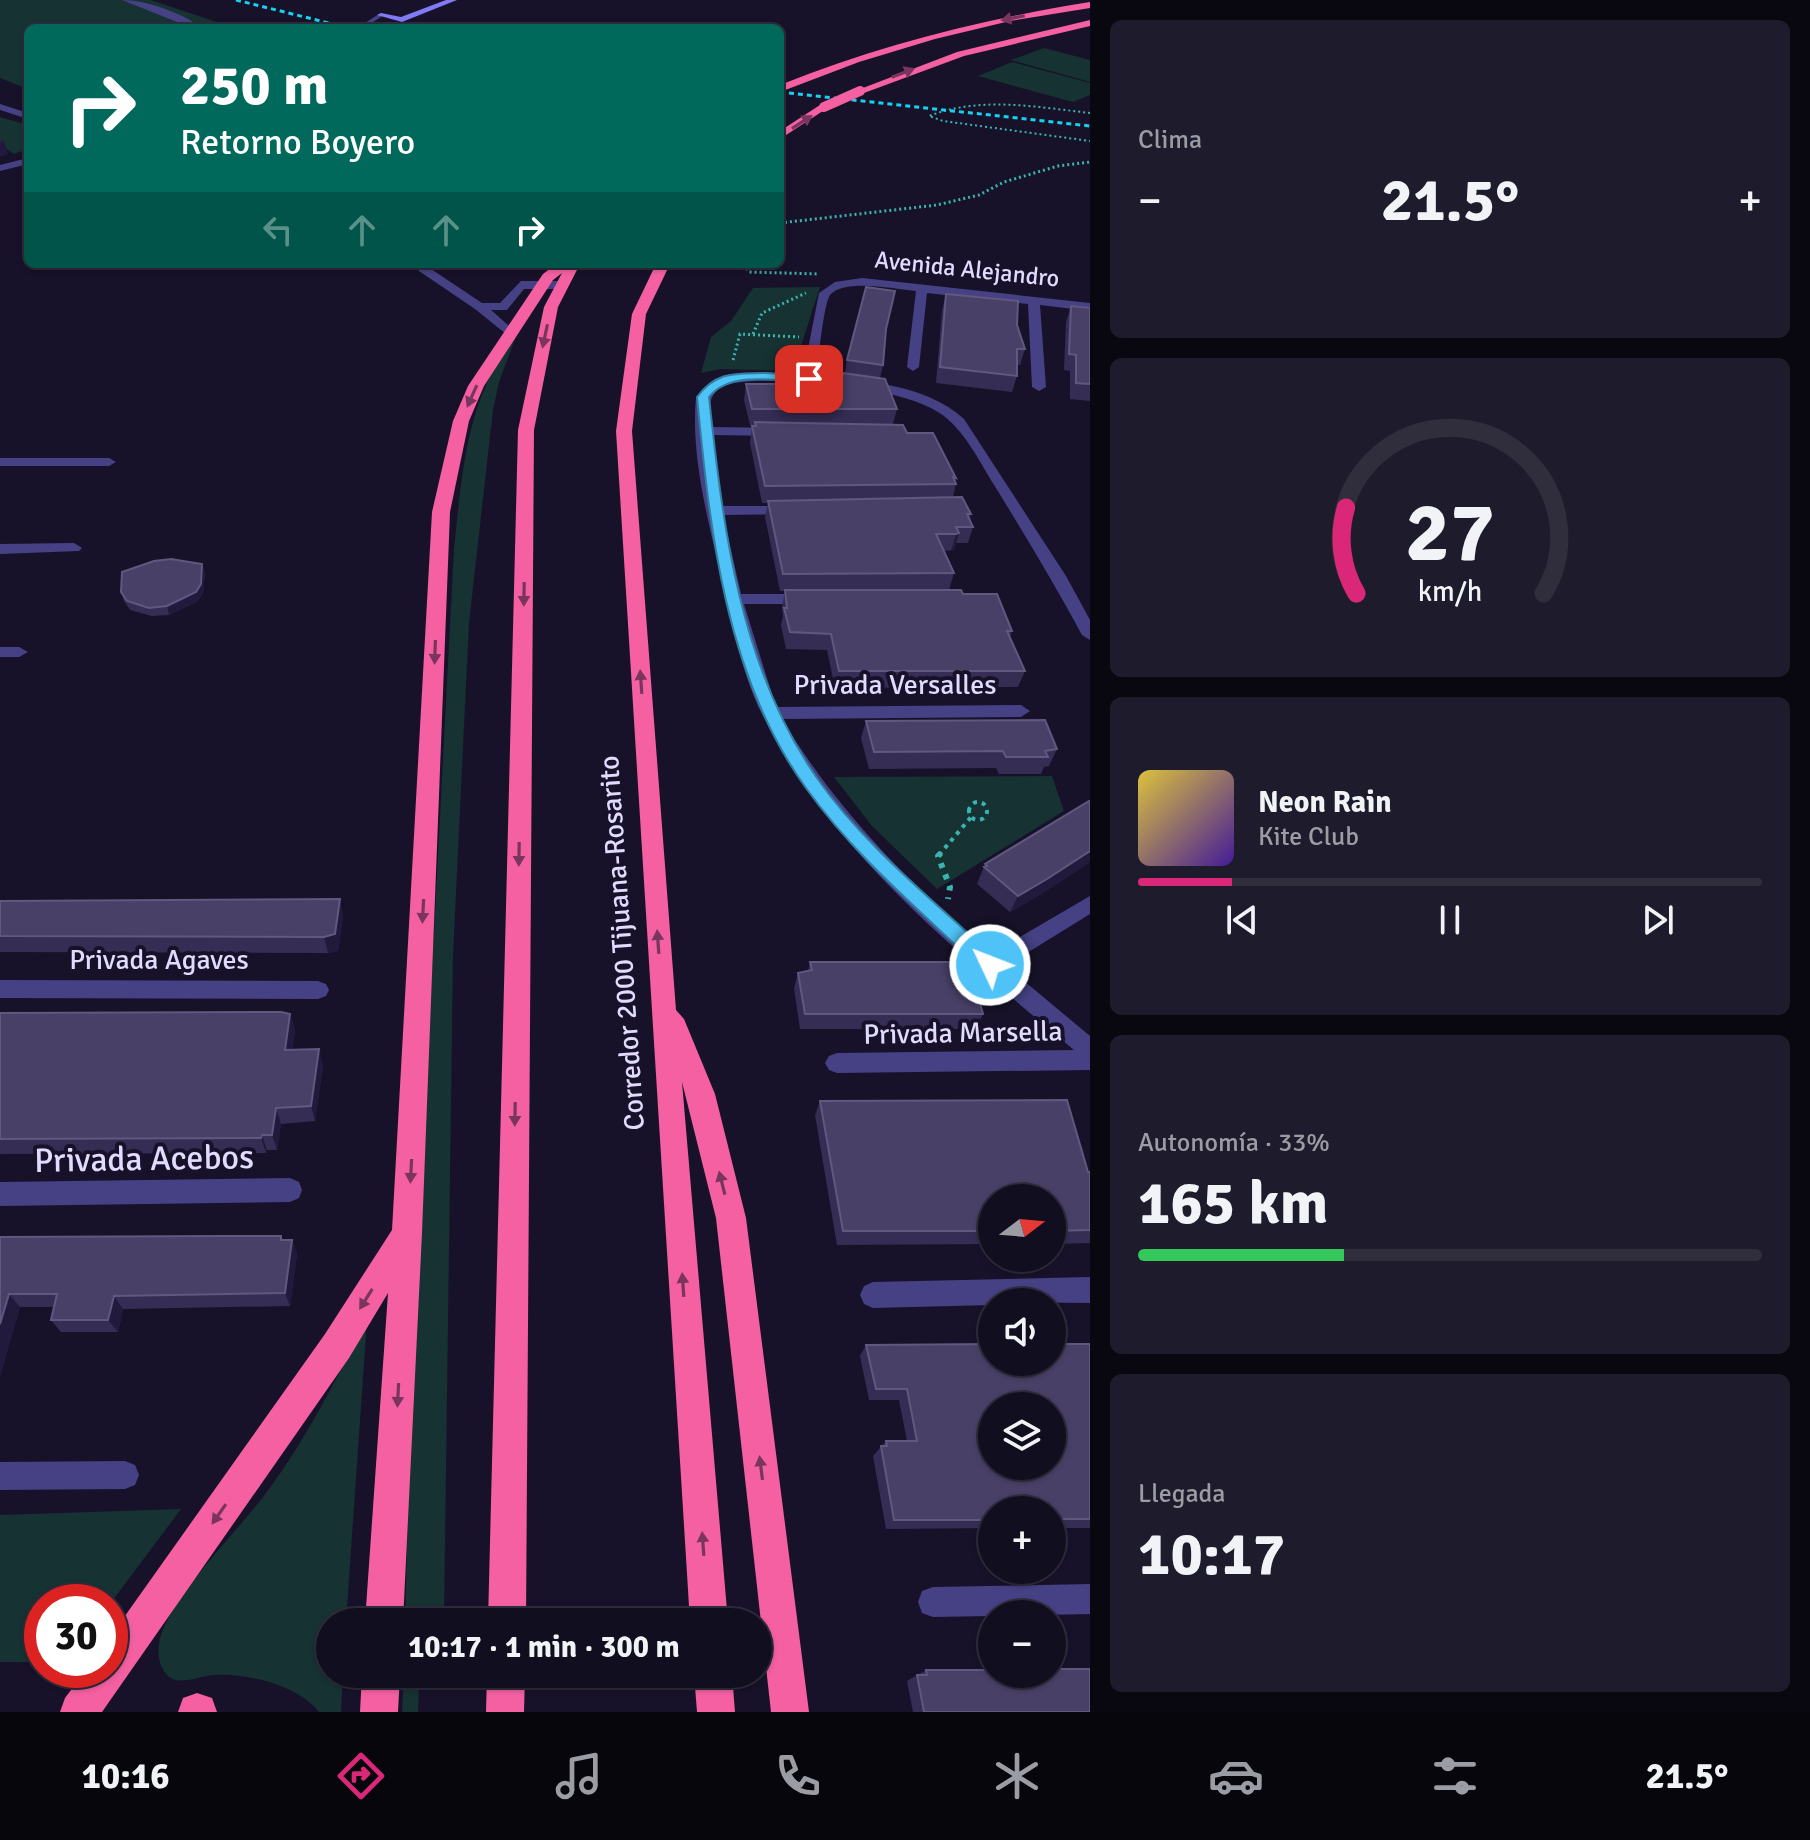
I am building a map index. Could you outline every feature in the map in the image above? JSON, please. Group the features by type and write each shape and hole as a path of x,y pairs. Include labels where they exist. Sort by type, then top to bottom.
{"highway":[{"path":"784,87 910,42 963,28 1090,5"},
{"path":"784,133 824,107 961,54 1090,23"},
{"name":"Corredor 2000 Tijuana-Rosarito","path":"661,268 639,314 624,431 708,1608"},
{"path":"385,1608 407,1233 441,512 461,421 476,386 511,334 561,274"},
{"path":"507,1608 526,430 551,307 561,274"},
{"path":"662,997 701,1094 731,1218 790,1712"},
{"path":"128,1643 337,1346 407,1233"},
{"path":"79,1712 96,1688"},
{"path":"379,1712 380,1688"},
{"path":"505,1712 506,1688"},
{"path":"714,1688 716,1712"}],"street":[{"path":"126,0 191,24"},
{"path":"381,15 402,20 453,0"},
{"path":"381,15 398,8"},
{"path":"0,107 24,115"},
{"path":"0,168 24,162"},
{"path":"423,268 479,306 511,334"},
{"path":"479,306 503,307 521,285 561,274"},
{"path":"809,379 822,300 840,285"},
{"name":"Avenida Alejandro","path":"840,285 922,288 1090,307"},
{"path":"913,367 922,288"},
{"path":"1034,301 1039,387"},
{"path":"1090,635 1058,576 963,425 931,402 912,395 809,379 767,376 714,382 703,397 714,511 732,599 770,713 812,784 865,845 939,918 1090,1050"},
{"path":"704,431 798,433"},
{"path":"0,462 109,462"},
{"path":"714,511 810,510"},
{"path":"0,549 74,548"},
{"path":"732,599 823,599"},
{"path":"0,652 19,652"},
{"name":"Privada Versalles","path":"770,713 1021,711"},
{"path":"990,965 1090,904"},
{"name":"Privada Agaves","path":"0,989 318,990"},
{"name":"Privada Marsella","path":"837,1063 1090,1060"},
{"name":"Privada Acebos","path":"0,1194 290,1190"},
{"path":"873,1295 1090,1290"},
{"path":"0,1476 125,1475"},
{"path":"933,1602 1090,1599"}],"lane":[{"path":"366,24 381,15"}],"path":[{"path":"1090,113 1000,105 945,110 929,116 943,121 1090,141"},
{"path":"784,223 937,205 979,195 1004,182 1058,166 1090,162"},
{"path":"746,268 749,272 759,274 834,275 840,285 806,293 762,313 753,334"},
{"path":"728,378 740,334 816,338"},
{"path":"939,918 950,895 938,856 972,816"}],"green space":[{"path":"0,0 151,0 222,24 24,24 24,87 0,78"},
{"path":"1044,48 1090,60 1090,82 1011,60"},
{"path":"1012,62 1090,83 1090,95 1073,102 978,76"},
{"path":"0,117 24,124 24,150 14,154 0,145"},
{"path":"820,287 793,371 721,369 701,373 711,337 731,321 753,288"},
{"path":"518,331 499,382 493,410 469,623 453,955 444,1608 405,1608 412,1355 454,548 470,434 487,382"},
{"path":"1052,776 1064,811 937,889 872,826 834,777"},
{"path":"367,1320 347,1608 316,1608 316,1688 342,1688 341,1712 319,1712 285,1688 256,1679 226,1675 183,1681 172,1678 161,1666 159,1656 160,1640 169,1618 193,1581 281,1473 320,1409"},
{"path":"181,1509 125,1584 24,1584 24,1662 0,1662 0,1515"},
{"path":"403,1688 420,1688 418,1712 402,1712"}],"building":[{"path":"866,287 895,291 886,329 883,365 847,360"},
{"path":"946,294 1018,301 1017,325 1025,349 1017,349 1017,376 940,367"},
{"path":"1071,306 1090,308 1090,384 1076,383 1076,355 1069,354"},
{"path":"843,373 885,379 897,409 752,409 746,384 840,384"},
{"path":"755,422 903,425 907,433 933,433 956,478 953,477 956,484 765,486 752,426 756,426"},
{"path":"962,497 971,514 967,514 973,527 956,527 959,533 956,534 936,534 954,573 783,574 768,501"},
{"path":"171,559 202,564 201,584 196,592 167,606 149,608 127,601 121,592 122,572 154,561"},
{"path":"785,590 961,590 963,594 997,594 1012,631 1007,631 1025,671 839,671 831,634 790,632 784,608 787,608"},
{"path":"1045,720 1057,749 1045,751 1048,757 1006,757 1003,751 874,752 866,721"},
{"path":"1089,801 1090,851 1047,879 1018,896 984,867 987,866 985,864"},
{"path":"340,899 335,934 324,937 0,936 0,901"},
{"path":"810,962 969,962 983,1014 805,1014 798,973 812,970"},
{"path":"0,1013 290,1014 285,1050 319,1049 311,1106 276,1108 272,1135 262,1135 261,1138 0,1139"},
{"path":"1067,1100 1090,1172 1090,1230 1066,1231 1066,1184 978,1184 978,1231 843,1231 820,1101"},
{"path":"281,1236 281,1240 292,1240 285,1293 114,1296 108,1320 51,1320 57,1294 9,1294 0,1324 0,1237"},
{"path":"978,1344 978,1376 1066,1376 1066,1344 1090,1344 1090,1519 1066,1519 1066,1496 978,1496 978,1520 894,1520 881,1446 887,1446 886,1441 917,1441 907,1389 876,1389 866,1345"},
{"path":"1066,1669 1090,1669 1090,1712 924,1712 917,1675 927,1675 926,1670 978,1670 978,1688 1066,1688"}],"railway":[{"path":"236,0 333,24"},
{"path":"784,92 1090,126"}],"route":[{"path":"809,379 767,376 728,378 714,382 703,397 714,511 732,599 770,713 812,784 907,889 990,965"}]}
